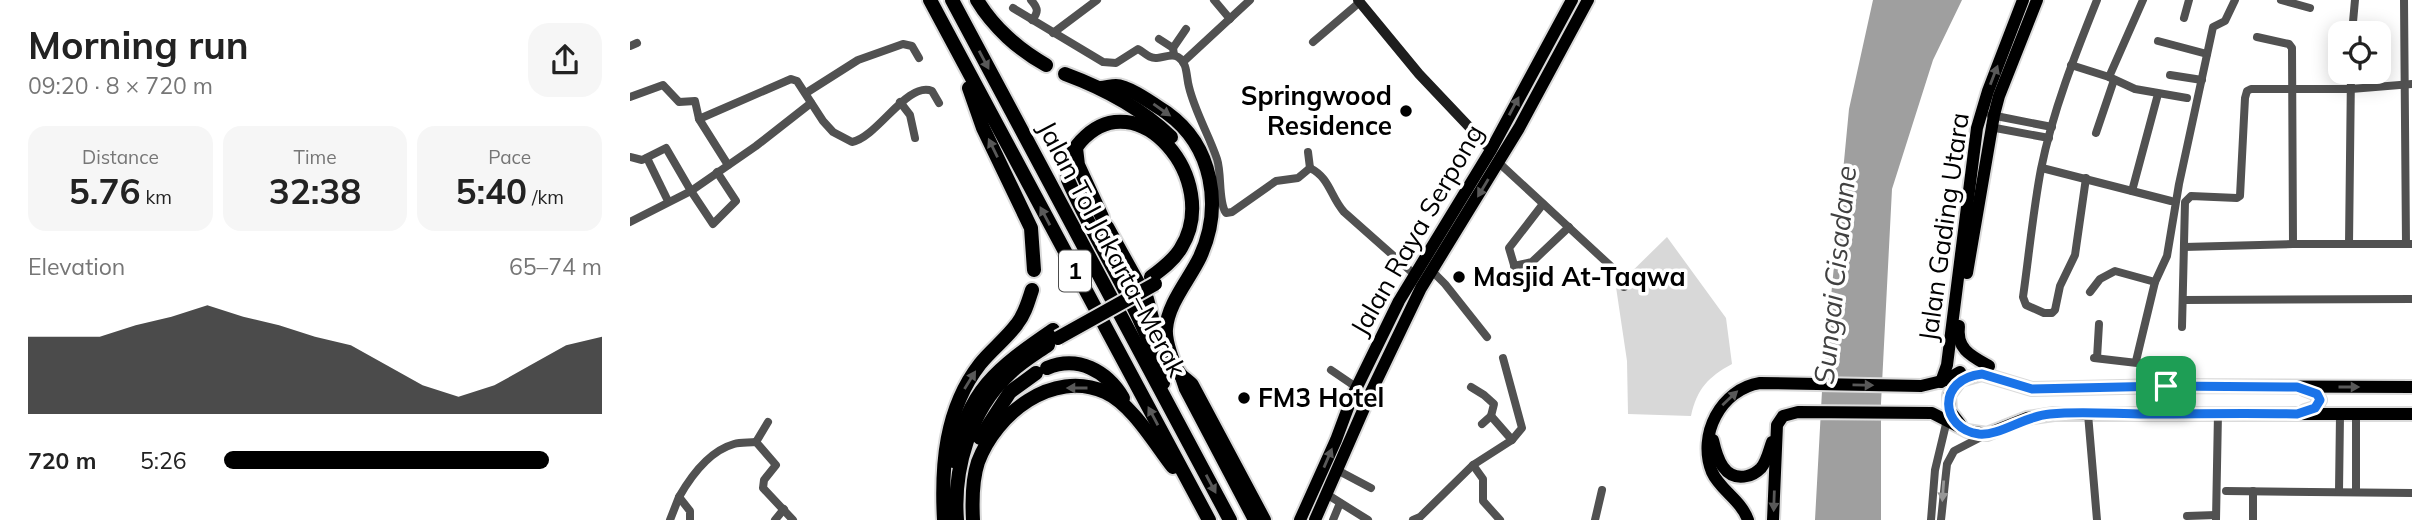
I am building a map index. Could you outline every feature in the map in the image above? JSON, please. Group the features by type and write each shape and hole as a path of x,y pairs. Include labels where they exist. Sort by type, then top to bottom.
{"highway":[{"name":"Jalan Tol Jakarta–Merak","path":"930,0 1209,520"},
{"name":"Jalan Tol Jakarta–Merak","path":"952,0 1230,520"},
{"path":"976,0 1023,51 1046,65"},
{"path":"953,44 983,128 1031,228 1034,270"},
{"path":"951,519 956,445 964,421 991,378 1008,361 1174,270 1189,252 1199,228 1202,204 1197,176 1188,156 1159,125 1100,88 1065,74"},
{"path":"1100,88 1119,86 1177,120 1193,138 1212,184 1212,214 1208,234 1200,256 1173,304 1166,327 1166,342 1180,374 1192,385 1264,520"},
{"path":"1153,281 1182,247 1190,227 1192,207 1189,180 1181,161 1153,132 1121,122 1101,126 1076,146 1068,166 1069,180 1150,342 1168,404"},
{"path":"1076,146 1078,165 1104,222 1147,299 1152,318 1150,342"},
{"path":"951,519 944,482 947,437 954,411 963,390 979,365 1021,317 1032,290"},
{"path":"951,519 972,453 1003,400 1018,384 1042,371 1076,363 1093,368 1120,393 1135,418"},
{"path":"973,520 973,487 978,464 989,440 1005,419 1023,403 1055,389 1074,387 1106,392 1122,402 1197,498"}],"main road":[{"name":"Jalan Raya Serpong","path":"1300,520 1379,339 1414,274 1444,239 1573,0"},
{"path":"1319,516 1371,390 1432,271 1444,239 1498,162 1588,0"},
{"name":"Jalan Gading Utara","path":"1943,381 1986,120 2023,0"},
{"name":"Jalan Gading Utara","path":"2013,383 2004,372 1964,351 1958,335 1986,120 1999,96 2037,0"},
{"path":"1359,1 1419,74 1491,150"},
{"path":"1547,46 1559,54"},
{"path":"1748,520 1737,501 1712,471 1708,441 1724,401 1736,391 1760,383 1921,386 1943,381 1967,369 1989,366"},
{"path":"1180,374 1185,389 1254,520"},
{"path":"1965,429 1953,417 1948,404 1949,395 1956,383 1982,374 2032,389 2166,386 2412,387"},
{"path":"2297,387 2317,394 2320,400 2315,408 2297,414"},
{"path":"1773,520 1777,425 1783,416 1810,411 1932,412 1965,429 1987,434 2036,415 2412,414"},
{"path":"1711,429 1720,463 1729,474 1738,477 1755,473 1761,468 1776,432"},
{"name":"Jalan Raya Serpong","path":"1309,520 1315,489"}],"street":[{"path":"1031,0 1038,9 1032,20"},
{"path":"1053,33 1097,0"},
{"path":"1214,0 1230,19"},
{"path":"1183,62 1250,0"},
{"path":"2086,178 2075,256 2060,286 2055,310 2045,313 2026,305 2023,298 2042,168 2071,65 2097,0"},
{"path":"2096,133 2112,79 2143,0"},
{"path":"2184,18 2189,0"},
{"path":"2136,361 2155,282 2167,256 2179,184 2213,27 2225,21 2235,0"},
{"path":"2281,0 2310,8"},
{"path":"2353,21 2355,0"},
{"path":"2184,247 2409,244 2409,84 2404,0"},
{"path":"1313,41 1359,1"},
{"path":"1013,8 1103,62 1116,63 1138,49 1152,58 1174,52 1186,29"},
{"path":"2258,37 2291,46 2293,244"},
{"path":"1159,40 1183,62 1189,87 1217,159 1222,179 1223,208 1226,213 1232,212 1276,181 1298,178 1310,168"},
{"path":"2158,41 2207,54"},
{"path":"806,93 858,60 903,44 909,44 919,58"},
{"path":"2071,65 2135,89 2187,98"},
{"path":"2170,75 2202,80"},
{"path":"699,119 785,80 797,81 833,132 852,142 866,137 880,126 900,102 929,89 939,103"},
{"path":"2349,244 2351,84"},
{"path":"2182,327 2185,202 2188,197 2236,198 2241,195 2247,91 2351,89 2409,84"},
{"path":"630,97 663,85 679,102 695,101 699,119 728,165"},
{"path":"2132,191 2158,94"},
{"path":"900,102 910,115 915,138"},
{"path":"630,222 691,191 811,103"},
{"path":"1986,120 2052,127"},
{"path":"1986,120 2049,138"},
{"path":"630,157 639,161 666,148 713,224 736,201 717,172"},
{"path":"1308,152 1310,168"},
{"path":"647,158 668,201"},
{"path":"1498,162 1616,271 1622,278 1624,287"},
{"path":"1310,168 1322,174 1335,202 1344,212 1414,274"},
{"path":"2042,168 2171,201"},
{"path":"1543,204 1510,247 1515,271 1532,262 1569,227"},
{"path":"1432,271 1487,337"},
{"path":"2090,292 2099,279 2115,271 2155,282"},
{"path":"2183,300 2412,299"},
{"path":"2099,324 2096,358 2164,366 2166,386"},
{"path":"1413,520 1420,517 1452,488 1473,465 1512,440 1522,428 1503,358"},
{"path":"1331,370 1356,387"},
{"path":"1471,387 1494,404 1491,416 1482,424"},
{"path":"2187,516 2216,517 2218,413"},
{"path":"2088,414 2097,520"},
{"path":"2339,491 2340,415"},
{"path":"2356,415 2356,491"},
{"path":"1491,416 1512,440"},
{"path":"1931,520 1937,458 1947,420"},
{"path":"756,442 768,422"},
{"path":"1941,520 1947,464 1954,451 1987,434"},
{"path":"670,520 679,497 701,466 731,444 756,442"},
{"path":"756,442 776,466 764,480 763,488 793,520"},
{"path":"1937,458 1947,464"},
{"path":"1339,465 1371,488"},
{"path":"1473,465 1483,479 1483,501 1500,520"},
{"path":"1595,520 1602,490"},
{"path":"2226,491 2412,493"},
{"path":"2253,491 2253,520"},
{"path":"1328,495 1367,520"},
{"path":"679,497 690,511 690,520"},
{"path":"1333,520 1340,503"},
{"path":"775,520 784,509"}],"shaded area":[{"path":"1667,237 1726,318 1732,364 1716,374 1700,391 1691,416 1628,414 1627,361 1616,287"}],"water":[{"name":"Sungai Cisadane","path":"1873,0 1962,0 1933,60 1892,189 1881,403 1881,520 1815,520 1822,391 1849,109"}],"place":[{"name":"Springwood Residence","path":"1406,111"},
{"name":"Masjid At-Taqwa","path":"1459,277"},
{"name":"FM3 Hotel","path":"1244,398"}],"route":[{"path":"1982,374 2032,389 2166,386 2297,387 2317,394 2320,400 2315,408 2297,414 2036,415 1987,435 1965,429 1953,417 1948,404 1949,395 1956,383 1982,374"}]}
